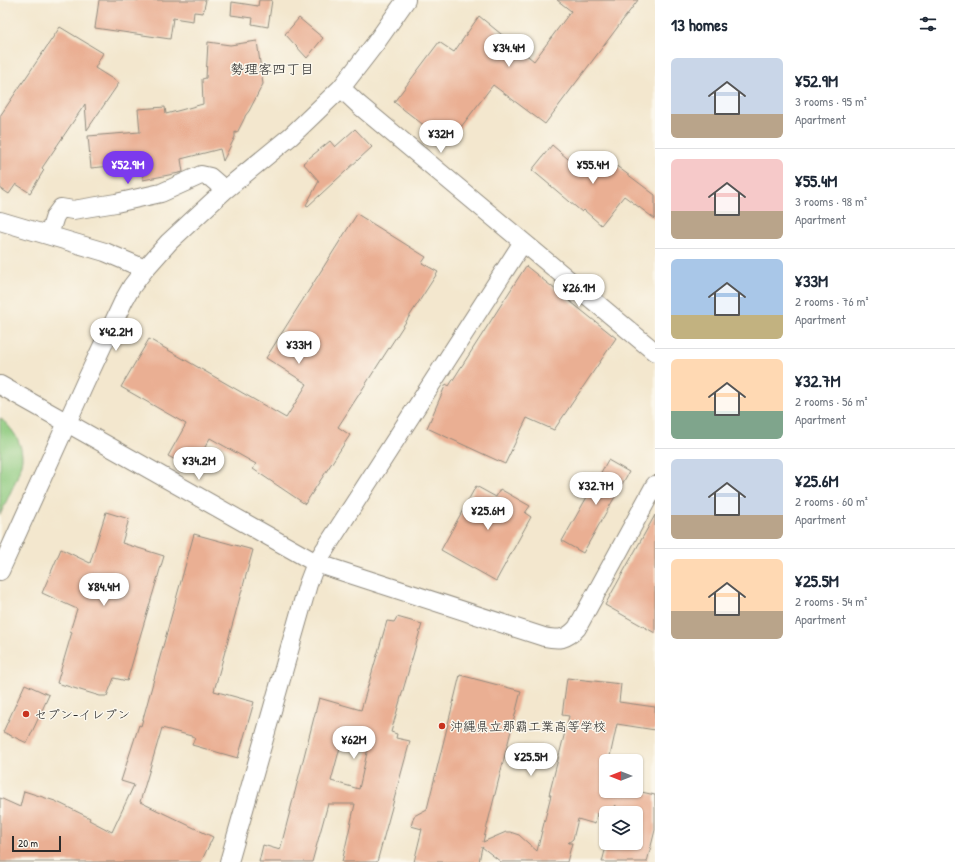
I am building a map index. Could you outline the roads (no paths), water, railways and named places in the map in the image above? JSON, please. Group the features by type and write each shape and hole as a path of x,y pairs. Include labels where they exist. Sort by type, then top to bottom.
{"street":[{"path":"0,571 124,300 145,269 169,242 225,190 291,136 341,88 376,44 406,0"},
{"path":"341,88 365,110 655,352"},
{"path":"49,235 54,216 61,208 73,210 161,193 201,175 210,178 225,190"},
{"path":"0,222 105,252 145,269"},
{"path":"229,862 308,584 316,563 523,242"},
{"path":"0,385 316,563 544,637 558,640 571,635 577,628 655,485"}],"place":[{"name":"セブン-イレブン","path":"26,714"},
{"name":"沖縄県立那覇工業高等学校","path":"442,726"}],"district":[{"name":"勢理客四丁目","path":"272,69"}]}
